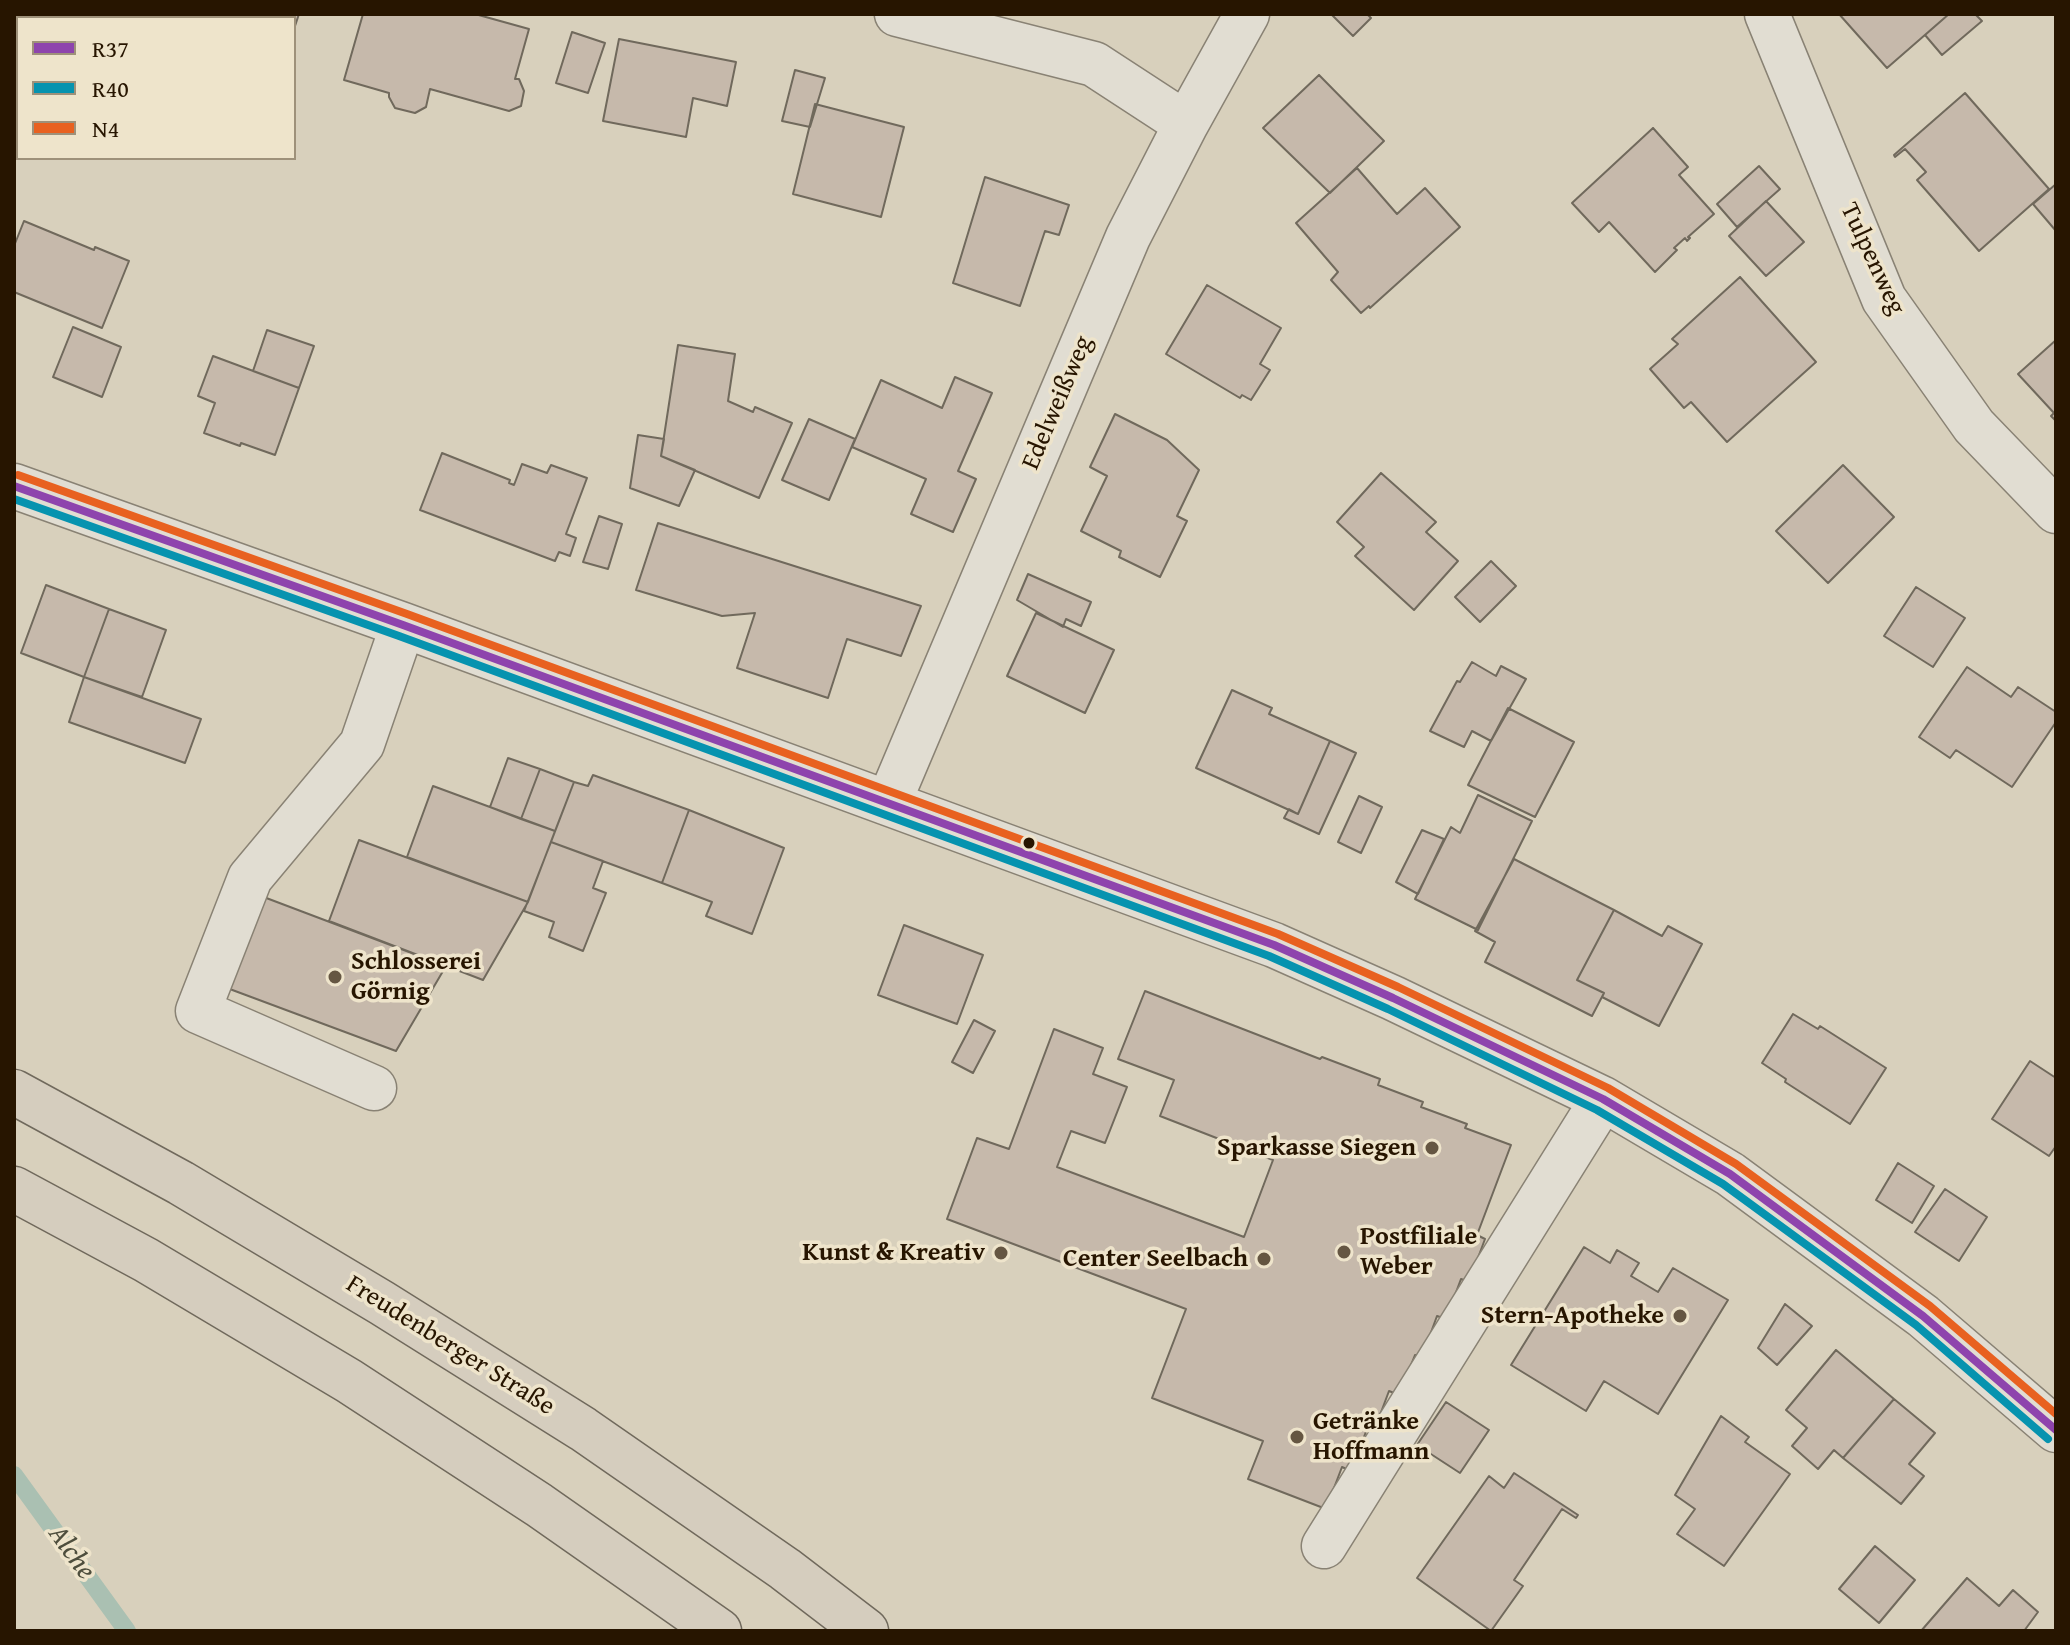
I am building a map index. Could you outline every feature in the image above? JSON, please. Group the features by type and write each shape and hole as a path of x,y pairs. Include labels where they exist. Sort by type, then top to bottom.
{"main road":[{"name":"Freudenberger Straße","path":"14,1092 181,1183 382,1303 583,1429 785,1569 866,1631"},
{"path":"14,1189 146,1260 349,1381 539,1505 719,1631"}],"street":[{"path":"897,14 1094,64 1186,124"},
{"name":"Edelweißweg","path":"889,802 1128,237 1247,14"},
{"name":"Tulpenweg","path":"1767,14 1884,299 1974,426 2056,511"},
{"path":"14,486 889,802 1274,945 1603,1099 1730,1174 1923,1316 2056,1430"},
{"path":"374,1088 198,1011 250,878 362,744 403,625"},
{"path":"1324,1546 1603,1099"}],"building":[{"path":"299,14 296,23 296,16 226,16"},
{"path":"363,14 475,14 529,29 515,79 519,79 524,91 521,106 509,111 430,89 426,107 415,113 395,108 389,93 344,80"},
{"path":"1331,14 1367,14 1371,18 1353,36"},
{"path":"1839,14 1949,14 1887,68"},
{"path":"1949,14 1975,14 1982,21 1942,55 1925,35"},
{"path":"572,32 605,43 588,93 556,83"},
{"path":"619,39 736,62 727,106 693,98 686,137 603,121"},
{"path":"795,70 825,78 810,127 782,121"},
{"path":"1319,75 1384,141 1330,193 1263,128"},
{"path":"1965,93 2049,189 1979,251 1917,180 1926,172 1905,149 1894,155"},
{"path":"815,104 904,127 881,217 793,194"},
{"path":"1653,128 1688,167 1679,175 1714,214 1687,241 1685,238 1674,248 1677,250 1655,272 1609,222 1599,232 1572,203"},
{"path":"1759,166 1780,189 1737,227 1717,204"},
{"path":"1357,168 1397,214 1425,188 1460,227 1361,313 1331,280 1338,272 1296,223"},
{"path":"985,177 1069,205 1059,235 1045,231 1020,306 953,283"},
{"path":"2056,184 2056,231 2033,204"},
{"path":"1766,201 1804,242 1766,276 1729,236"},
{"path":"24,221 129,261 102,328 14,292 14,246"},
{"path":"1740,277 1816,362 1727,442 1691,402 1684,408 1650,369 1678,344 1672,339"},
{"path":"1207,285 1281,328 1260,364 1270,370 1251,400 1242,395 1240,398 1166,354"},
{"path":"73,327 121,347 102,397 53,377"},
{"path":"267,330 314,346 299,388 253,371"},
{"path":"2056,340 2056,421 2051,416 2054,413 2018,374"},
{"path":"678,345 735,354 728,401 753,412 755,407 792,423 759,498 661,456"},
{"path":"213,356 299,388 275,455 204,433 215,403 198,396"},
{"path":"955,377 992,393 958,471 976,479 953,532 911,514 926,479 852,447 881,380 942,408"},
{"path":"1115,414 1167,440 1199,470 1177,516 1187,521 1160,577 1119,557 1121,551 1081,531 1107,476 1090,467"},
{"path":"809,419 855,439 829,500 782,480"},
{"path":"638,435 664,439 661,456 695,470 679,506 630,488"},
{"path":"442,453 510,480 509,483 514,485 522,464 547,473 551,465 587,478 566,534 576,538 570,556 559,552 555,561 420,510"},
{"path":"1843,465 1894,517 1828,583 1776,531"},
{"path":"1381,473 1436,522 1426,532 1458,561 1414,610 1355,556 1364,547 1337,522"},
{"path":"599,516 622,524 608,569 583,562"},
{"path":"658,523 921,606 901,656 847,639 828,698 737,668 755,613 722,616 636,590"},
{"path":"1491,561 1516,586 1480,622 1455,597"},
{"path":"1028,574 1091,602 1081,626 1066,619 1063,627 1017,600"},
{"path":"46,585 109,609 84,677 21,653"},
{"path":"1916,587 1965,618 1933,667 1884,636"},
{"path":"109,609 166,630 142,697 84,677"},
{"path":"1036,613 1114,650 1085,713 1007,676"},
{"path":"1472,662 1496,676 1501,666 1526,679 1491,741 1472,731 1464,747 1430,731 1457,681 1460,682"},
{"path":"1967,667 2011,697 2018,687 2056,712 2056,722 2012,787 1956,750 1950,758 1919,737"},
{"path":"84,677 201,719 185,763 69,722"},
{"path":"1232,690 1272,708 1269,714 1330,741 1298,814 1196,768"},
{"path":"1508,708 1574,742 1535,817 1468,785"},
{"path":"1330,741 1356,753 1319,834 1284,818 1289,809 1298,814"},
{"path":"508,758 540,769 521,819 490,807"},
{"path":"540,769 574,782 555,831 521,819"},
{"path":"593,775 689,810 662,883 551,842 574,782 588,786"},
{"path":"433,786 555,831 528,902 407,857"},
{"path":"1478,795 1532,821 1478,930 1415,899 1451,827 1460,833"},
{"path":"1359,796 1382,807 1361,853 1338,842"},
{"path":"689,810 784,848 752,934 706,916 712,902 662,883"},
{"path":"1422,830 1444,839 1418,894 1396,882"},
{"path":"359,840 528,902 483,980 329,921"},
{"path":"551,842 603,861 593,888 606,893 583,951 549,937 554,922 524,911"},
{"path":"1514,859 1614,910 1577,980 1604,993 1592,1016 1485,962 1495,942 1475,931"},
{"name":"Schlosserei Görnig","path":"261,896 446,966 396,1051 227,988"},
{"path":"1614,910 1662,936 1668,926 1702,944 1659,1026 1602,997 1604,993 1577,980"},
{"path":"904,925 983,955 957,1024 878,995"},
{"name":"Center Seelbach","path":"1145,991 1380,1079 1378,1085 1423,1102 1421,1107 1511,1145 1477,1235 1485,1239 1469,1282 1461,1279 1446,1319 1437,1316 1422,1357 1415,1355 1399,1395 1389,1391 1374,1431 1367,1429 1351,1471 1342,1467 1326,1509 1248,1479 1263,1441 1152,1398 1186,1309 947,1219 977,1138 1009,1149 1054,1029 1103,1048 1093,1074 1127,1087 1105,1143 1071,1131 1057,1167 1244,1237 1273,1160 1160,1116 1174,1080 1118,1059"},
{"path":"1793,1014 1818,1029 1820,1026 1886,1068 1850,1124 1785,1082 1786,1079 1762,1063"},
{"path":"974,1020 995,1031 973,1073 952,1062"},
{"path":"2030,1061 2056,1078 2056,1146 2049,1156 1992,1119"},
{"path":"1898,1163 1934,1186 1912,1223 1876,1200"},
{"path":"1945,1189 1987,1217 1959,1261 1915,1232"},
{"path":"1584,1247 1610,1263 1617,1250 1639,1263 1631,1276 1658,1292 1673,1268 1728,1300 1658,1414 1604,1381 1586,1411 1511,1365"},
{"path":"1785,1304 1812,1326 1777,1365 1758,1348"},
{"path":"1836,1350 1894,1399 1843,1458 1834,1450 1818,1469 1792,1446 1807,1428 1786,1410"},
{"path":"1894,1399 1935,1433 1909,1464 1924,1476 1901,1504 1843,1458"},
{"path":"1446,1402 1489,1430 1460,1473 1417,1445"},
{"path":"1721,1416 1749,1437 1745,1442 1790,1474 1724,1566 1677,1534 1695,1509 1675,1495"},
{"path":"1514,1473 1578,1515 1576,1518 1562,1509 1514,1580 1523,1586 1491,1631 1417,1578 1489,1476 1504,1488"},
{"path":"1875,1546 1915,1580 1879,1623 1839,1589"},
{"path":"1967,1578 1999,1606 2013,1590 2038,1612 2024,1631 1921,1631"}],"waterway":[{"name":"Alche","path":"14,1475 127,1631"}],"transit line":[{"name":"N4","path":"18,475 407,614 1278,934 1398,987 1608,1088 1736,1164 1930,1306 2056,1414"},
{"name":"R37","path":"14,486 403,625 1274,945 1393,998 1603,1099 1730,1174 1923,1316 2056,1430"},
{"name":"R40","path":"14,499 399,636 1269,956 1388,1009 1597,1110 1723,1184 1916,1325 2048,1439"}],"place":[{"name":"Schlosserei Görnig","path":"335,977"},
{"name":"Sparkasse Siegen","path":"1432,1148"},
{"name":"Postfiliale Weber","path":"1344,1252"},
{"name":"Kunst & Kreativ","path":"1001,1253"},
{"name":"Center Seelbach","path":"1264,1259"},
{"name":"Stern-Apotheke","path":"1680,1316"},
{"name":"Getränke Hoffmann","path":"1297,1437"}]}
